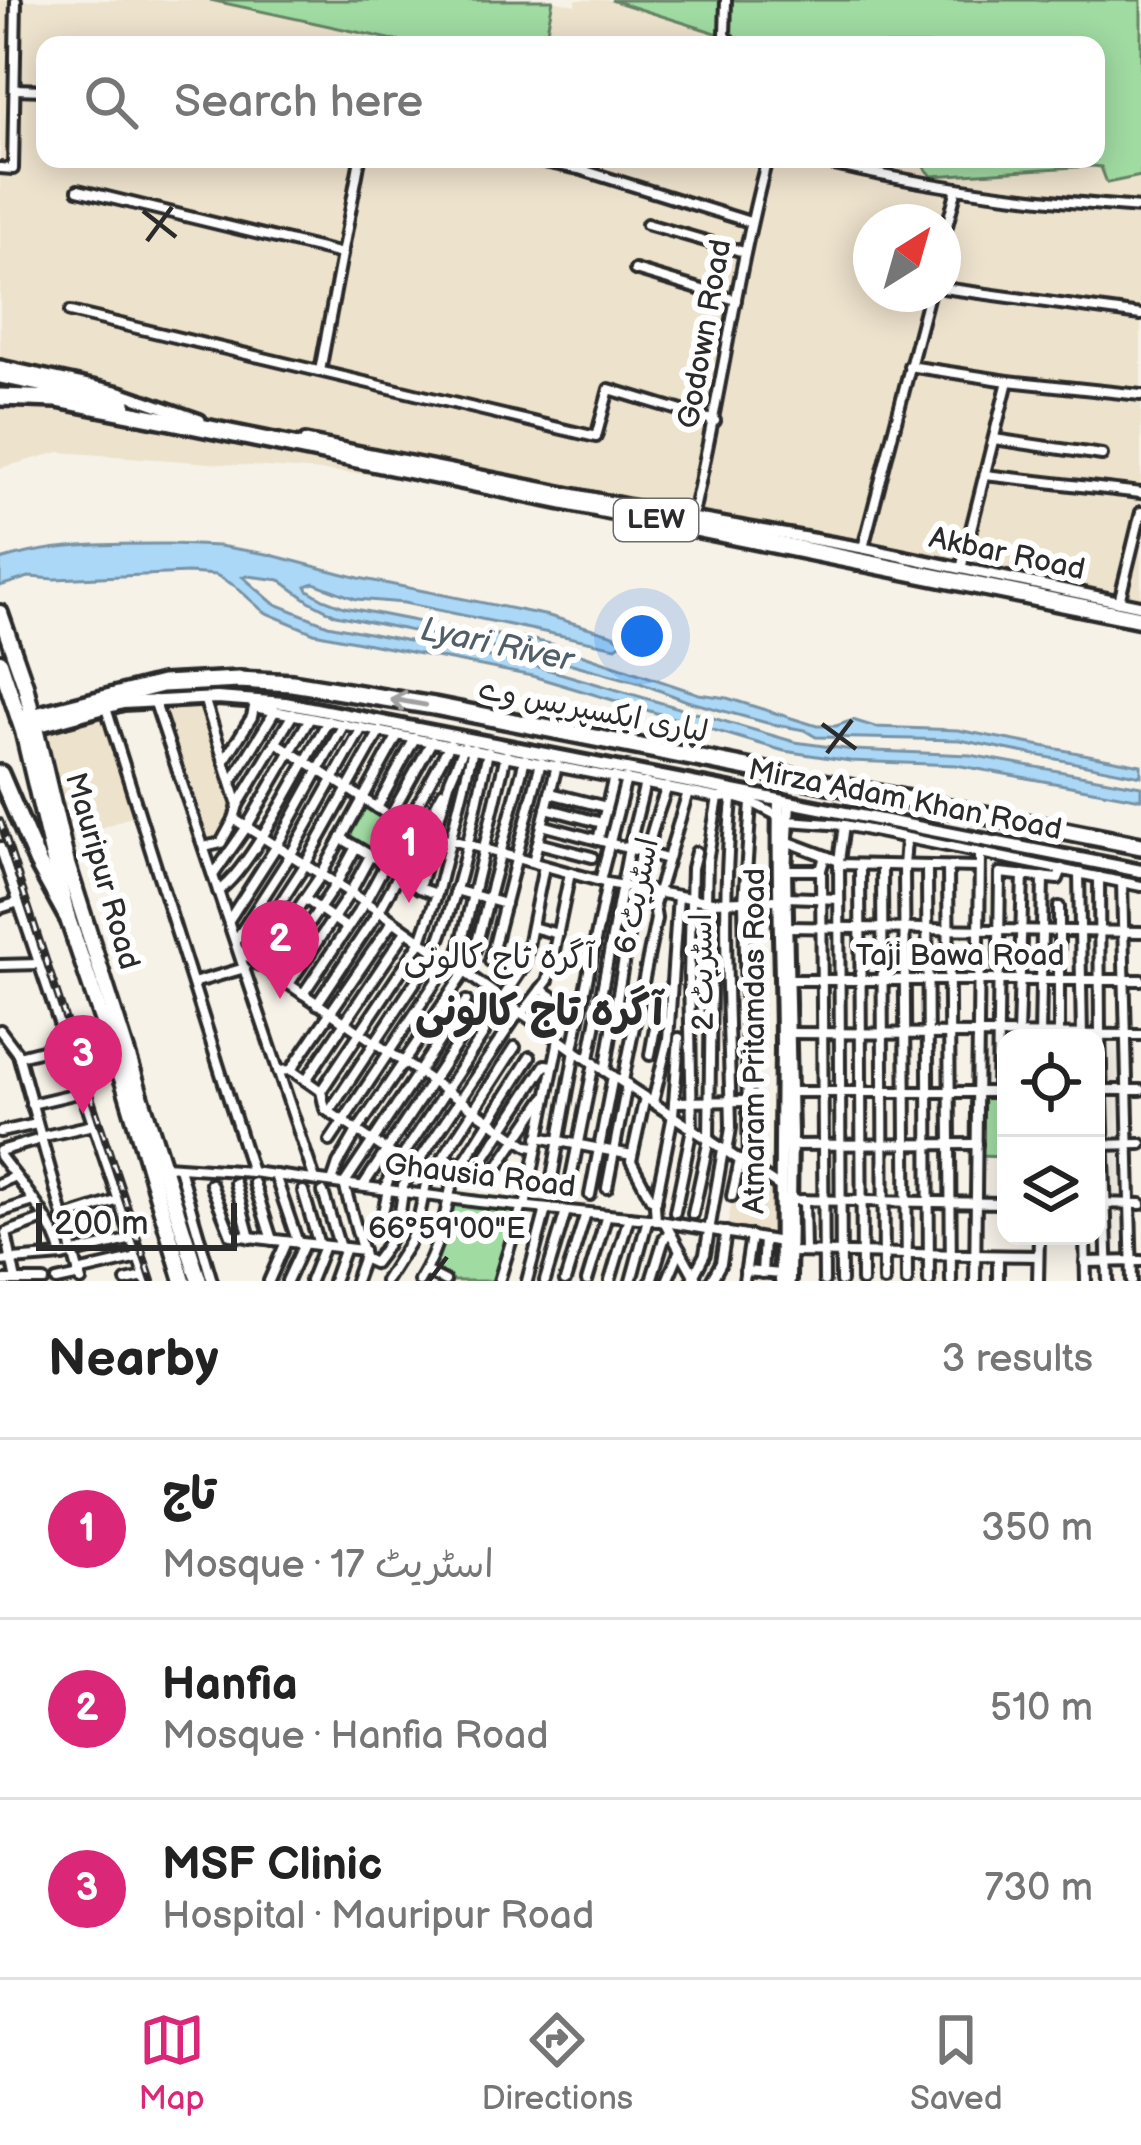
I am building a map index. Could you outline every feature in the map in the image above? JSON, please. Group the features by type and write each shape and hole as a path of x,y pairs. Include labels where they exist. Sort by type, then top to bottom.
{"highway":[{"name":"LEW","path":"0,370 103,396 172,421"},
{"name":"LEW","path":"0,397 42,398 172,421 1141,619"},
{"name":"Mauripur Road","path":"0,613 67,864 171,1167 200,1281"},
{"name":"Mauripur Road","path":"0,662 17,687"},
{"name":"لیاری ایکسپریس وے","path":"28,723 190,682 292,683 369,694 1141,846"},
{"name":"Mauripur Road","path":"28,723 67,916 183,1281"},
{"path":"0,774 38,863 67,916"}],"main road":[{"name":"Mirza Adam Khan Road","path":"28,723 152,694 285,703 751,799 848,812 1141,871"},
{"name":"Atmaram Pritamdas Road","path":"784,802 781,898 789,1196 784,1279"},
{"name":"Atmaram Pritamdas Road","path":"781,898 783,819"}],"street":[{"path":"0,168 14,169 16,0"},
{"path":"725,36 726,0"},
{"path":"15,89 36,90"},
{"path":"320,371 358,168"},
{"path":"574,168 750,222"},
{"name":"Godown Road","path":"692,518 765,168"},
{"path":"843,168 1043,201 1141,208"},
{"path":"953,204 957,188"},
{"path":"78,190 342,254"},
{"path":"647,224 744,252"},
{"path":"635,270 736,300"},
{"path":"961,290 1141,315"},
{"path":"70,312 596,437 609,388 715,421"},
{"path":"863,548 924,312"},
{"path":"909,366 1141,395"},
{"name":"Akbar Road","path":"0,370 120,392 203,421 1141,606"},
{"path":"961,569 1008,381"},
{"path":"994,439 1102,454"},
{"path":"985,475 1141,494"},
{"path":"1119,602 1136,556 1141,512"},
{"path":"152,694 315,1180"},
{"path":"204,698 238,805"},
{"path":"224,761 255,704 718,798 733,794"},
{"path":"106,706 252,1172"},
{"path":"231,783 274,711"},
{"path":"204,847 221,843 238,805 293,714"},
{"path":"213,876 310,718"},
{"path":"218,891 230,883 260,837 328,721"},
{"path":"228,922 344,724"},
{"path":"240,949 362,728"},
{"path":"240,949 305,865 380,731"},
{"path":"260,964 321,875 398,734"},
{"path":"377,808 415,738"},
{"path":"390,817 432,741"},
{"path":"276,742 404,826 452,841 604,882 709,902 839,899"},
{"path":"303,994 364,902 450,745"},
{"path":"419,888 428,834 443,792 446,794 468,748"},
{"path":"321,1091 421,941 452,841 468,748"},
{"path":"328,1112 435,952 488,752"},
{"path":"330,1141 460,949 506,755"},
{"path":"476,950 525,759"},
{"path":"490,961 541,762"},
{"path":"533,862 557,765"},
{"path":"598,840 614,777"},
{"path":"551,1184 610,843 626,779"},
{"path":"569,1187 629,848 645,783"},
{"path":"590,1195 637,888 667,787"},
{"name":"اسٹریٹ 6","path":"607,1188 656,919 654,904 688,791"},
{"path":"550,793 606,807"},
{"name":"اسٹریٹ 2","path":"694,1279 702,1262 731,1128 725,902 733,794"},
{"path":"693,1214 709,1139 707,862 718,798"},
{"path":"732,1196 744,1164 748,1100 744,902 751,799 783,819 844,825 1141,886"},
{"path":"546,808 602,823"},
{"path":"234,819 379,911 789,1196 997,1203"},
{"path":"542,825 667,859"},
{"path":"841,1281 839,862 844,825"},
{"path":"317,1004 428,834"},
{"path":"341,838 385,864"},
{"path":"906,840 907,1281"},
{"path":"786,841 839,862 860,865 978,867"},
{"path":"538,843 592,857"},
{"path":"0,847 145,1279 126,1281"},
{"path":"274,974 356,847"},
{"path":"675,1212 692,1128 689,974 696,852"},
{"path":"975,1281 980,855"},
{"path":"226,856 292,885"},
{"path":"289,984 370,856"},
{"path":"824,1281 821,870 825,856"},
{"path":"860,865 862,1281"},
{"path":"502,1000 524,966 544,866"},
{"path":"882,866 884,1281"},
{"path":"927,867 929,1281"},
{"path":"948,867 951,1281"},
{"path":"998,1029 1000,873 1058,879 1062,869"},
{"path":"785,870 821,870"},
{"path":"211,1184 229,1234 342,1248 374,1263 396,1232 404,1185 459,1100 548,980 570,873"},
{"path":"1079,873 1082,1029"},
{"path":"400,874 437,894"},
{"path":"1018,1029 1023,875"},
{"path":"1040,1029 1043,877"},
{"path":"1099,877 1100,1029"},
{"path":"1122,882 1127,1144 1136,1204 1132,1281"},
{"path":"454,890 505,904"},
{"path":"656,1201 631,1161 668,1040 678,896"},
{"path":"304,899 347,928"},
{"path":"0,908 19,902"},
{"path":"1059,907 1059,1029"},
{"path":"291,1070 393,921"},
{"path":"532,927 557,934"},
{"path":"783,927 1141,932"},
{"path":"306,1081 406,931"},
{"path":"663,934 675,936"},
{"path":"240,949 517,1139 632,1154"},
{"path":"0,965 40,964"},
{"path":"193,982 245,968"},
{"path":"332,1183 357,1131 464,973"},
{"name":"Taji Bawa Road","path":"784,980 1141,980"},
{"path":"499,1281 524,1207 553,1066 559,1001 541,989"},
{"path":"362,1186 491,992"},
{"path":"355,1281 363,1254 344,1184 466,1001"},
{"path":"650,1055 656,1022 669,1023"},
{"path":"0,1030 4,1044 19,1056 63,1218 68,1255"},
{"path":"786,1033 997,1035"},
{"path":"359,1235 371,1234 379,1225 389,1177 484,1034"},
{"path":"1105,1035 1141,1035"},
{"path":"651,1281 664,1239 656,1201 673,1115 679,1038"},
{"path":"19,1056 66,1044"},
{"path":"385,1281 409,1244 426,1184 515,1047"},
{"path":"443,1158 462,1165 530,1057"},
{"path":"475,1172 545,1065 553,1066"},
{"path":"278,1071 291,1070 321,1091 328,1112 414,1169"},
{"path":"1105,1090 1141,1090"},
{"path":"32,1104 82,1092"},
{"path":"786,1092 997,1092"},
{"path":"491,1177 548,1093"},
{"path":"674,1102 748,1100"},
{"path":"0,1132 37,1124"},
{"path":"80,1276 0,1153 93,1125"},
{"path":"785,1145 977,1144"},
{"path":"1105,1145 1141,1144"},
{"path":"418,1281 433,1258 455,1162"},
{"path":"171,1167 212,1281"},
{"name":"Ghausia Road","path":"171,1167 252,1172 629,1217 751,1236 805,1250 1038,1256"},
{"path":"275,1175 301,1244 286,1281"},
{"path":"0,1183 15,1176"},
{"path":"235,1183 250,1238"},
{"path":"254,1184 272,1240"},
{"path":"303,1191 322,1246 310,1281"},
{"path":"323,1192 342,1248 333,1281"},
{"path":"789,1196 805,1250"},
{"path":"63,1218 118,1200"},
{"path":"0,1212 34,1201"},
{"path":"1105,1203 1136,1204"},
{"path":"527,1281 546,1209"},
{"path":"545,1281 566,1211"},
{"path":"566,1281 586,1213"},
{"path":"587,1281 607,1215"},
{"path":"610,1281 629,1217"},
{"path":"15,1280 3,1237 44,1219"},
{"path":"659,1223 694,1279"},
{"path":"631,1281 659,1223"},
{"path":"716,1279 726,1232"},
{"path":"751,1236 745,1276 762,1273 784,1279"},
{"path":"1105,1237 1108,1281"},
{"path":"0,1262 68,1255 132,1239"},
{"path":"762,1273 764,1239"},
{"path":"269,1281 286,1242"},
{"path":"1038,1281 1039,1245"},
{"path":"1085,1245 1086,1281"},
{"path":"667,1281 680,1250"},
{"path":"998,1256 998,1281"},
{"path":"57,1281 138,1258"},
{"path":"1085,1262 1136,1261"},
{"path":"425,1271 442,1280"},
{"path":"3,1281 44,1281"}],"shaded area":[{"path":"0,0 210,0 376,36 36,36 36,168 925,168 932,176 1101,168 1107,183 1141,177 1141,602 557,488 59,452 0,468"},
{"path":"553,0 575,5 576,0 611,0 726,36 546,36"},
{"path":"204,698 238,805 221,843 204,847 154,700"},
{"path":"105,705 140,813 62,843 36,719"},
{"path":"740,1160 783,1190 784,1242 726,1232"}],"green space":[{"path":"210,0 553,0 546,36 376,36"},
{"path":"611,0 1141,0 1141,176 1107,183 1101,168 1105,168 1105,36 725,36"},
{"path":"925,168 1060,168 932,176"},
{"path":"363,798 404,826 384,864 341,838"},
{"path":"976,1092 997,1092 997,1157 977,1156"},
{"path":"453,1205 521,1213 499,1281 445,1281 433,1275"}],"water":[{"name":"Lyari River","path":"170,544 267,554 359,578 549,616 614,635 623,642 616,647 404,603 356,599 314,583 306,586 344,607 551,644 699,694 817,726 853,720 875,727 958,730 1141,765 1141,776 960,740 816,737 529,652 336,615 280,580 243,577 273,603 328,625 539,667 795,742 853,750 970,755 1141,786 1141,799 956,765 850,761 784,751 532,676 314,633 264,612 216,575 29,577 0,586 0,560 21,554 84,546"}],"railway":[{"path":"0,821 152,1281"}],"place":[{"name":"تاج","path":"409,903"},
{"name":"Hanfia","path":"280,999"},
{"name":"MSF Clinic","path":"83,1114"}],"district":[{"name":"آگرہ تاج کالونی","path":"499,958"},
{"name":"آگرہ تاج کالونی","path":"539,1012"}]}
